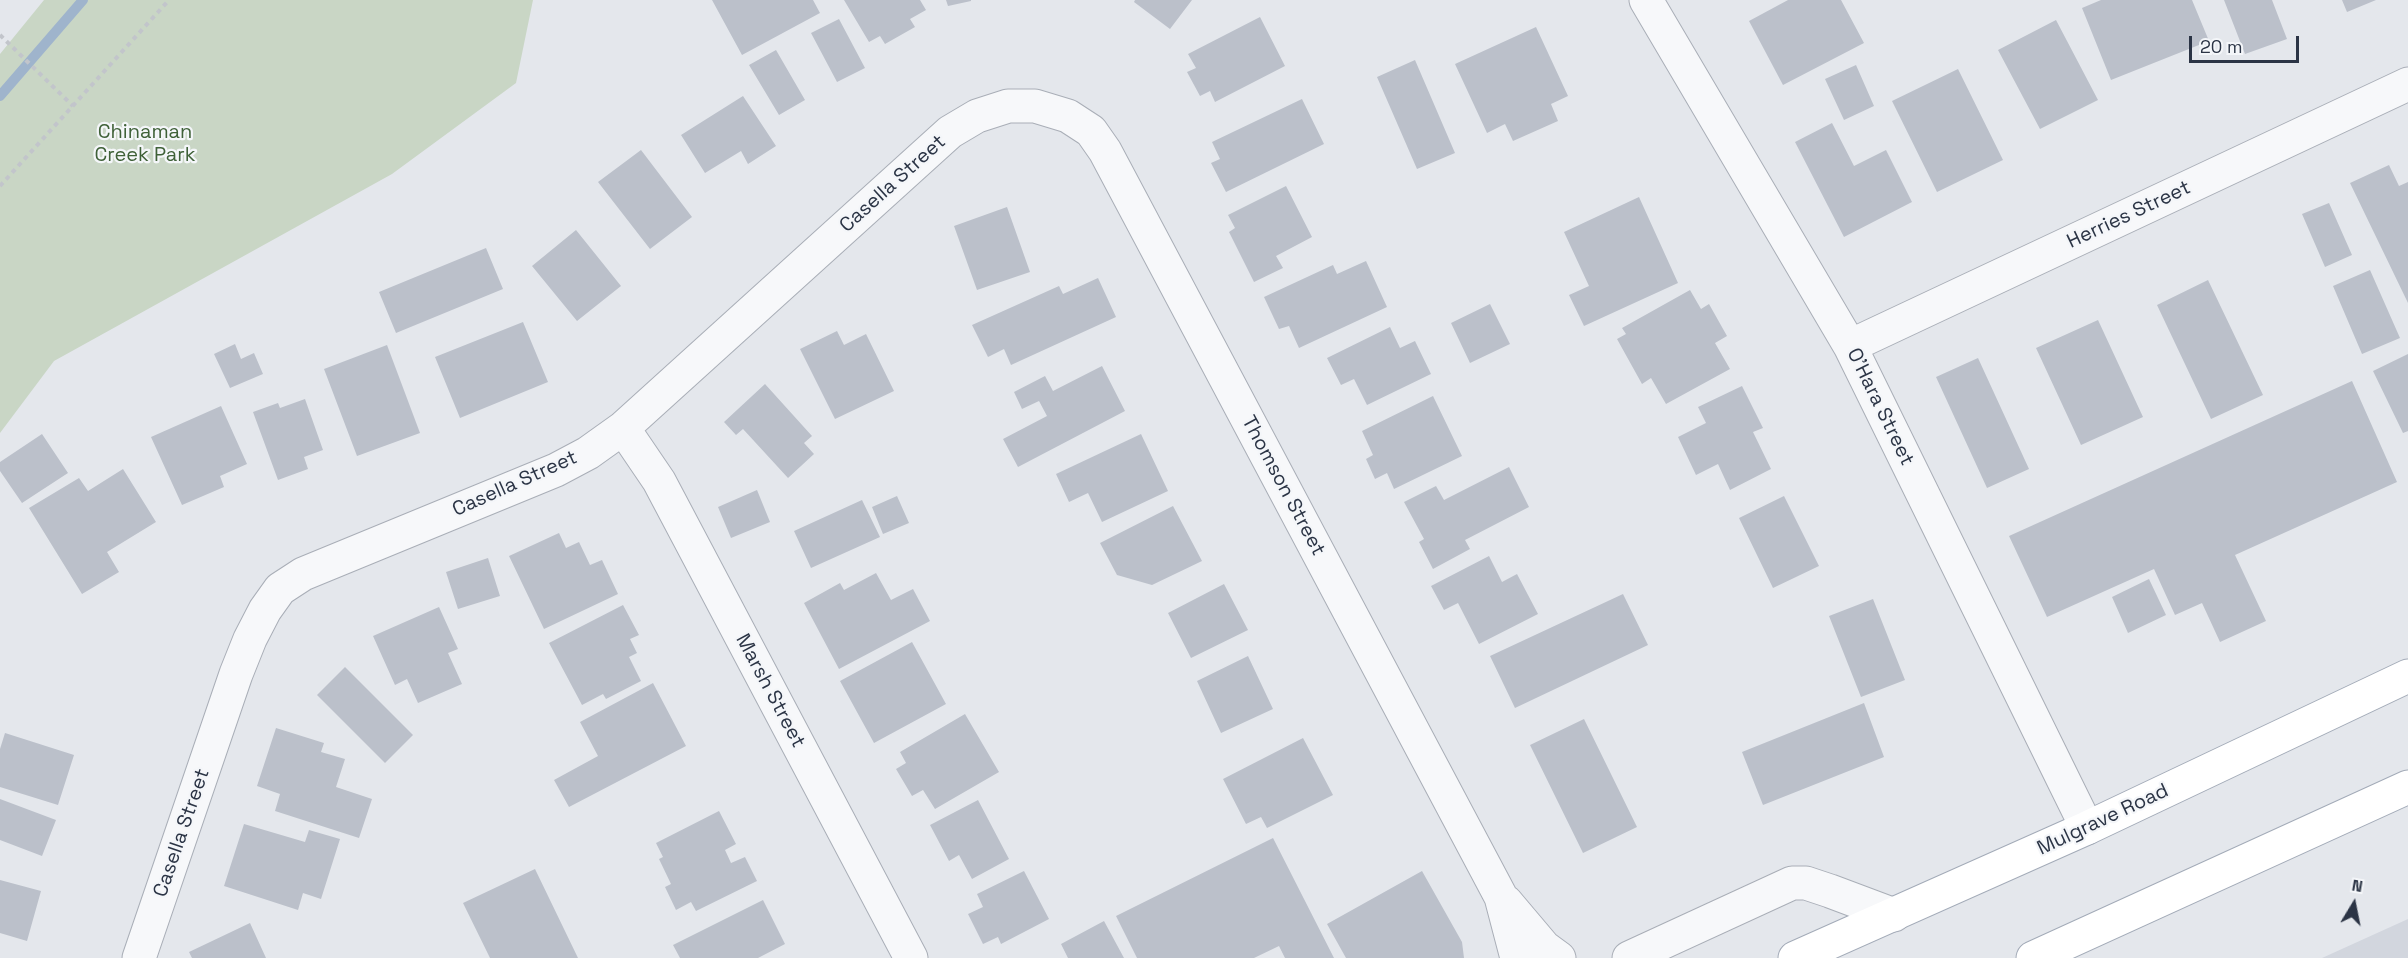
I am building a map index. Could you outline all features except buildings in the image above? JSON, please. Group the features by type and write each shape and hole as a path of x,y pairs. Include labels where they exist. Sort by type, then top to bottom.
{"main road":[{"name":"Mulgrave Road","path":"1795,958 2087,828 2408,676"},
{"path":"2033,958 2408,787"}],"street":[{"name":"O'Hara Street","path":"1646,0 1850,346 2087,828"},
{"name":"Herries Street","path":"1850,346 2408,84"},
{"name":"Casella Street","path":"139,958 236,674 265,610 280,589 303,574 556,470 588,453 623,428 950,132 977,116 1008,106 1035,106"},
{"name":"Thomson Street","path":"1035,106 1068,116 1091,131 1105,151 1500,897 1517,958"},
{"name":"Marsh Street","path":"623,428 659,480 911,958"},
{"path":"1629,958 1792,883 1806,883 1894,915"},
{"name":"Thomson Street","path":"1500,897 1545,947 1559,958"}],"path":[{"path":"0,186 169,0"},
{"path":"0,35 73,106"}],"shaded area":[{"path":"2408,919 2408,958 2322,958"}],"green space":[{"name":"Chinaman Creek Park","path":"44,0 533,0 516,83 392,174 54,361 0,433 0,54"}],"waterway":[{"path":"0,96 83,0"}]}
